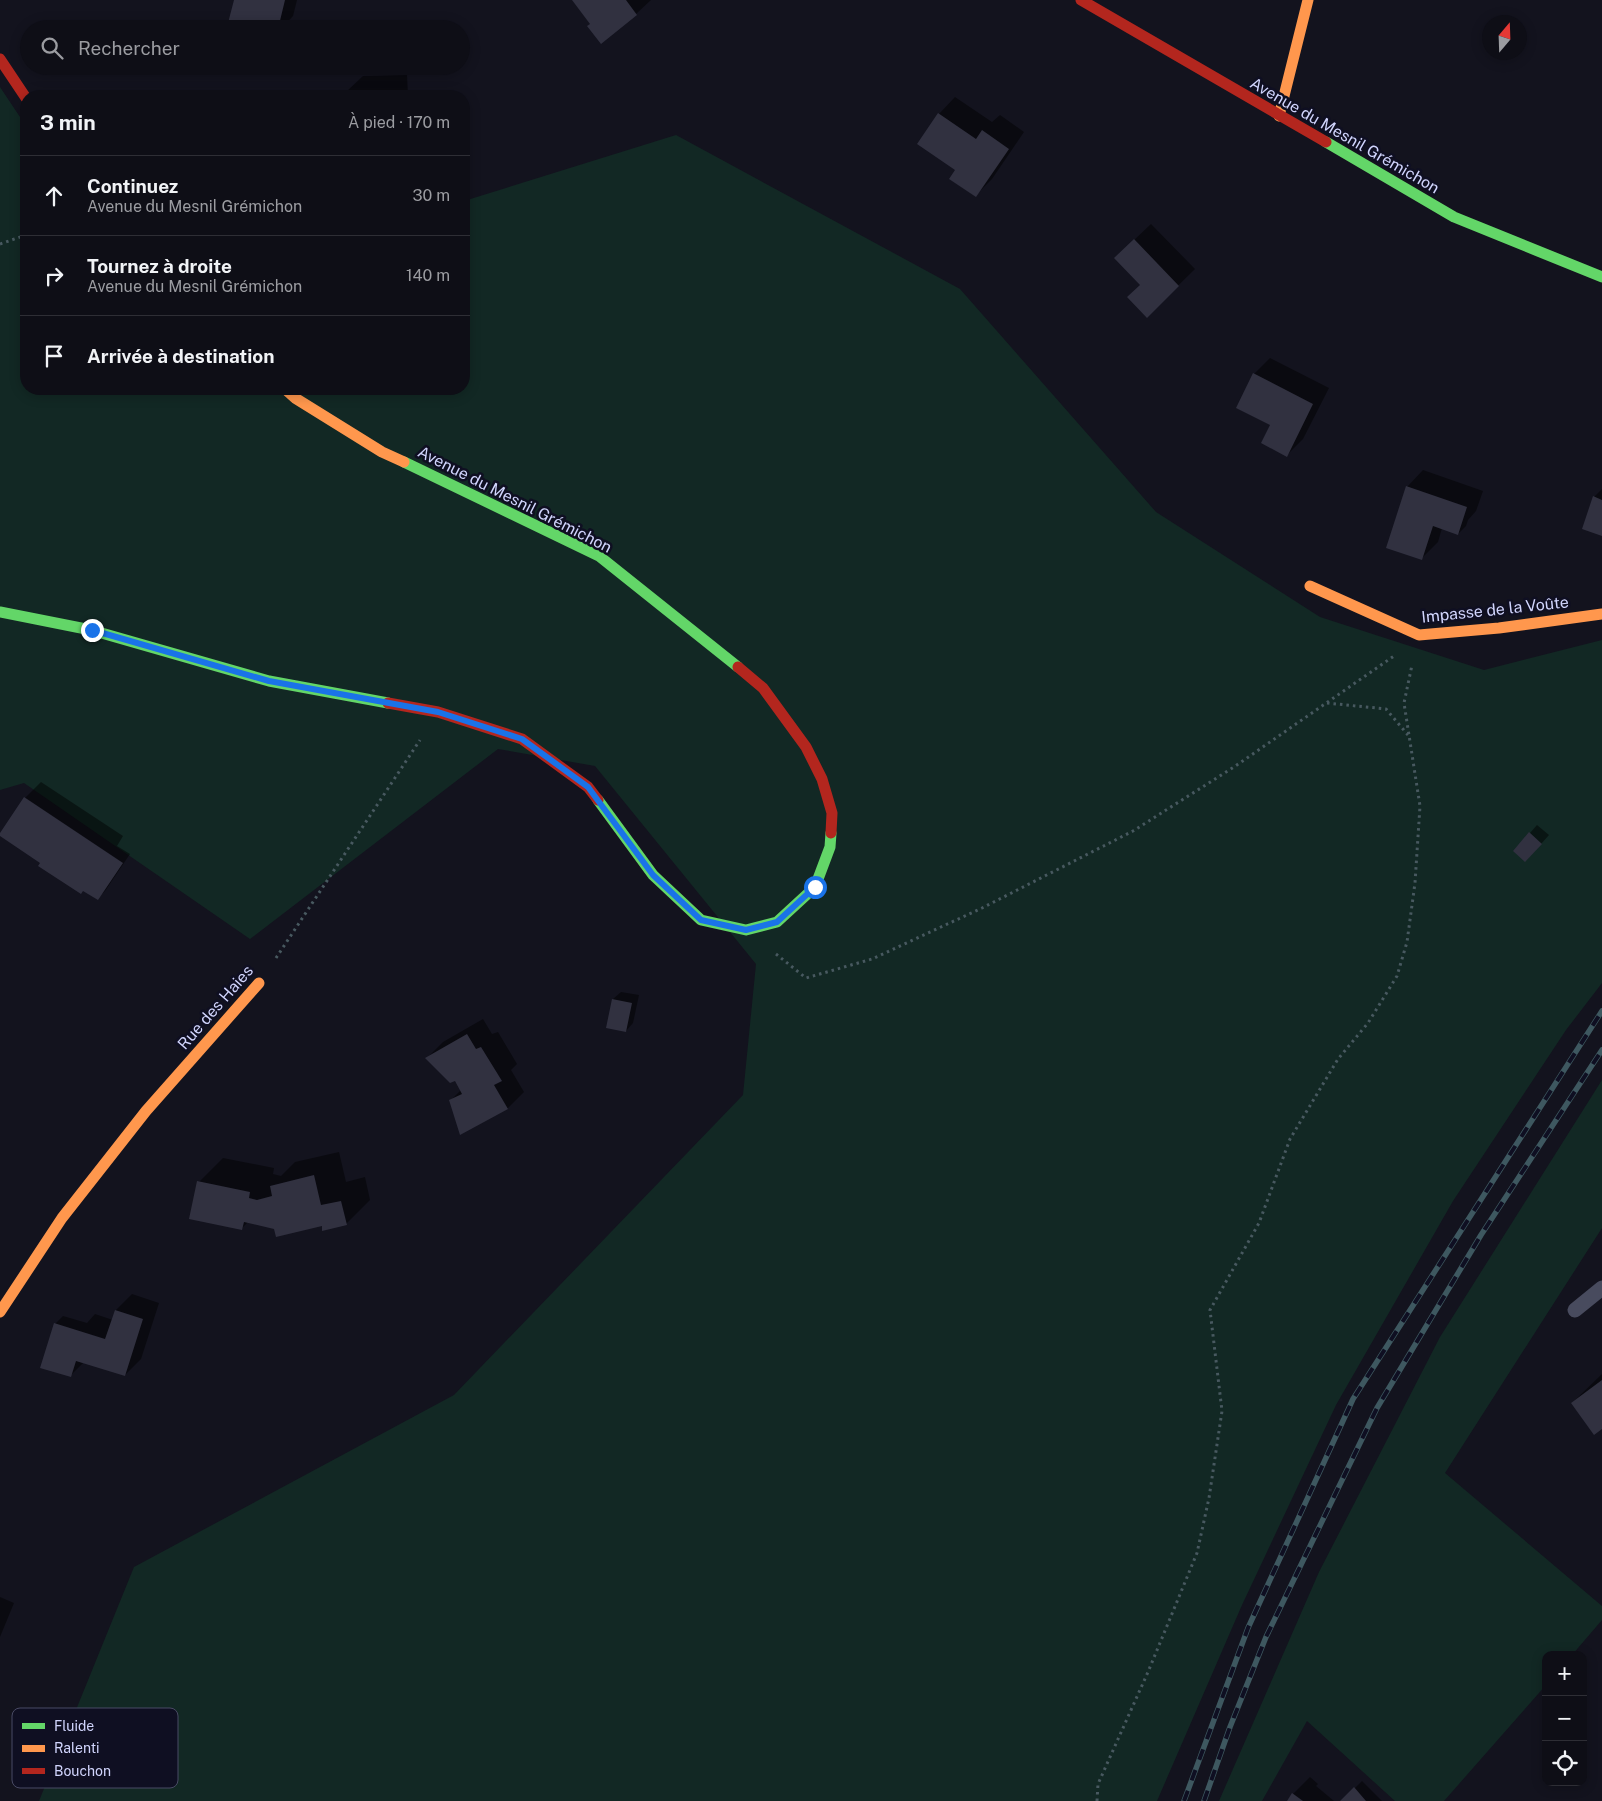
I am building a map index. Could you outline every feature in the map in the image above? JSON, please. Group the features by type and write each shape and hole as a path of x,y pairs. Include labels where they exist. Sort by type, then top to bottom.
{"street":[{"name":"Avenue du Mesnil Grémichon","path":"1081,0 1454,216 1602,277"},
{"path":"1280,116 1308,0"},
{"path":"0,59 21,90"},
{"name":"Avenue du Mesnil Grémichon","path":"0,612 92,630 269,681 438,712 522,739 588,787 653,875 701,920 746,930 777,922 815,887 830,847 832,813 822,779 806,748 762,688 715,648 599,556 382,452 292,395"},
{"name":"Impasse de la Voûte","path":"1310,586 1419,635 1499,628 1602,614"},
{"name":"Rue des Haies","path":"0,1312 62,1218 146,1111 259,983"}],"lane":[{"path":"1575,1310 1602,1288"}],"path":[{"path":"0,244 20,238"},
{"path":"746,930 806,978 872,960 982,908 1133,832 1234,767 1374,671 1419,635"},
{"path":"1097,1801 1098,1784 1148,1672 1197,1553 1209,1498 1222,1411 1210,1310 1259,1223 1290,1139 1338,1058 1368,1023 1397,976 1407,942 1415,883 1420,806 1404,703 1419,635"},
{"path":"1326,703 1386,709 1409,736"},
{"name":"Rue des Haies","path":"259,983 438,712"}],"green space":[{"path":"0,87 20,117 20,395 470,395 470,199 676,135 960,289 1156,512 1320,617 1484,670 1602,640 1602,983 1566,1030 1453,1201 1336,1405 1242,1605 1157,1801 39,1801 44,1788 178,1788 178,1708 77,1708 134,1567 454,1395 743,1095 756,964 595,766 498,749 250,939 24,783 0,790"},
{"path":"1602,1080 1602,1228 1445,1473 1602,1606 1602,1620 1575,1651 1542,1651 1542,1690 1444,1801 1395,1801 1307,1721 1262,1801 1219,1801 1319,1572 1440,1337"}],"building":[{"path":"234,0 285,0 280,20 229,20"},
{"path":"572,0 626,0 637,15 601,44 587,26 590,24"},
{"path":"938,113 976,139 982,130 1009,149 976,197 949,179 955,170 917,144"},
{"path":"1134,239 1179,286 1147,318 1127,297 1140,285 1114,258"},
{"path":"1253,373 1313,404 1287,457 1261,443 1270,425 1236,408"},
{"path":"1406,486 1467,507 1458,535 1433,526 1422,560 1386,548"},
{"path":"1593,496 1602,500 1602,536 1582,529"},
{"path":"24,797 123,863 98,900 83,891 81,894 38,866 40,863 0,836 0,833"},
{"path":"1529,832 1542,844 1525,862 1513,851"},
{"path":"612,999 632,1003 626,1032 606,1028"},
{"path":"467,1034 476,1049 481,1047 502,1081 494,1085 508,1109 460,1135 449,1100 462,1094 455,1081 450,1083 425,1058"},
{"path":"314,1175 321,1205 341,1201 347,1225 322,1231 322,1226 276,1237 274,1229 244,1222 242,1230 189,1219 197,1181 250,1192 249,1198 257,1200 272,1196 270,1186"},
{"path":"115,1310 143,1319 125,1376 76,1361 71,1377 40,1368 54,1323 105,1339"},
{"path":"1602,1380 1602,1429 1594,1435 1571,1403"},
{"path":"1354,1787 1366,1801 1340,1801"},
{"path":"1292,1793 1303,1801 1287,1801"}],"railway":[{"path":"1184,1801 1248,1628 1353,1399 1602,1011"},
{"path":"1204,1801 1230,1727 1266,1637 1377,1408 1481,1235 1602,1050"}],"traffic: fast":[{"path":"1326,142 1454,217 1602,277"},
{"path":"404,462 599,556 738,667"},
{"path":"0,612 91,630 269,681 388,703"},
{"path":"598,800 653,875 701,920 746,930 777,922 815,887 830,847 831,833"}],"traffic: slow":[{"path":"1279,116 1308,0"},
{"path":"292,395 382,452 404,462"},
{"path":"1310,586 1419,635 1499,628 1602,614"},
{"path":"0,1312 62,1218 146,1111 259,983"}],"traffic: jam":[{"path":"1081,0 1326,142"},
{"path":"0,59 21,90"},
{"path":"738,667 763,688 806,747 822,779 832,813 831,833"},
{"path":"388,703 438,712 522,739 588,787 598,800"}],"route":[{"path":"92,630 269,681 438,712 522,739 588,787 653,875 701,920 746,930 777,922 815,887"}]}
